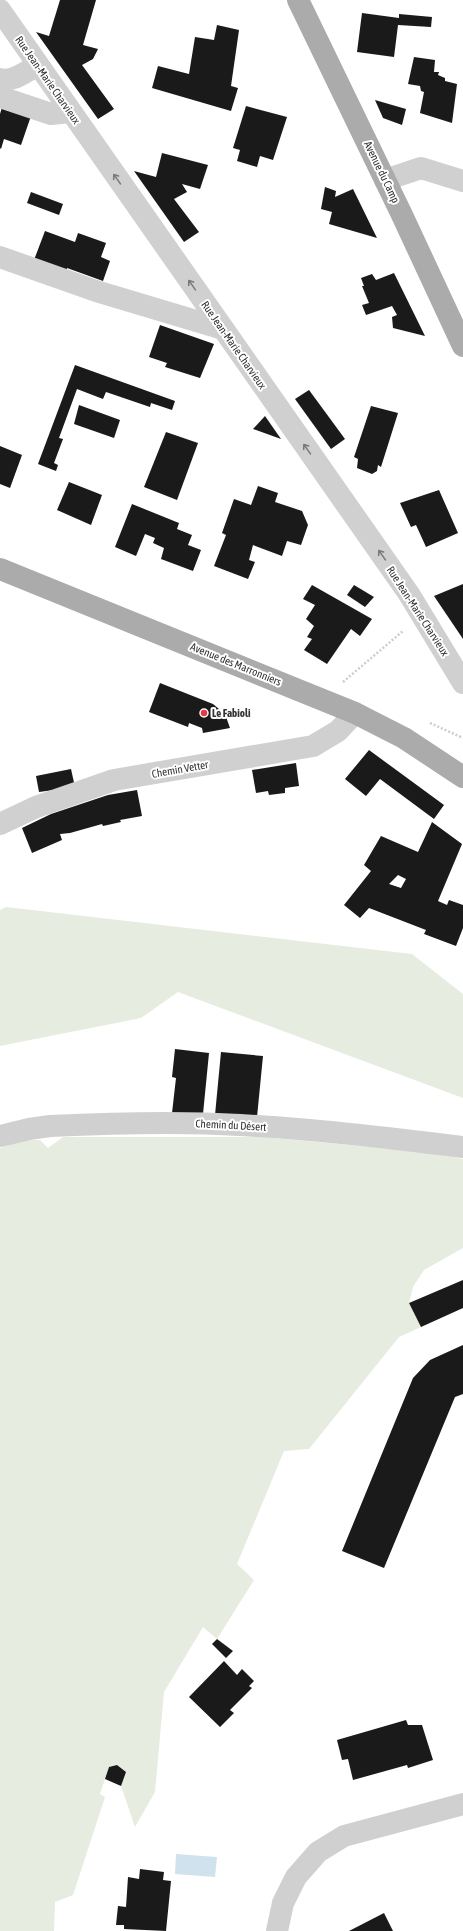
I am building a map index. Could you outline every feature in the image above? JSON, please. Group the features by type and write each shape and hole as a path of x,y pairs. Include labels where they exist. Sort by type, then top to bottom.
{"main road":[{"name":"Avenue du Camp","path":"298,0 463,346"},
{"name":"Avenue des Marronniers","path":"0,569 355,713 404,738 463,778"}],"street":[{"name":"Rue Jean-Marie Charvieux","path":"0,10 409,594 463,683"},
{"path":"0,79 5,80 21,75 38,65"},
{"path":"0,97 51,114 70,112"},
{"path":"385,180 421,168 463,181"},
{"path":"0,257 96,290 223,329"},
{"name":"Chemin Vetter","path":"0,824 36,807 114,780 313,746 338,731 355,713"},
{"name":"Chemin du Désert","path":"0,1136 29,1128 50,1126 199,1123 373,1136 463,1147"},
{"path":"277,1931 283,1903 296,1877 318,1852 344,1836 463,1804"}],"path":[{"path":"349,686 342,682 405,629"},
{"path":"429,723 463,738"}],"shaded area":[{"path":"6,907 412,954 463,994 463,1098 178,992 141,1018 0,1046 0,910"},
{"path":"63,1137 261,1137 430,1152 463,1159 463,1248 424,1270 413,1287 409,1303 421,1327 399,1337 309,1449 284,1451 237,1564 254,1580 217,1639 203,1627 164,1692 155,1792 135,1827 121,1786 125,1772 117,1765 109,1767 100,1794 105,1797 73,1895 55,1902 54,1931 0,1931 0,1148 24,1140 40,1140 48,1148"}],"water":[{"path":"176,1854 217,1857 215,1877 175,1874"}],"building":[{"path":"60,0 96,0 83,45 98,49 93,59 82,65 114,109 98,119 36,32 49,36"},
{"path":"362,13 399,18 399,14 432,17 431,27 398,25 394,57 357,52"},
{"path":"217,25 239,30 231,86 238,88 231,111 152,88 158,66 189,74 195,37 214,40"},
{"path":"414,57 435,60 434,72 439,72 438,75 445,78 445,81 457,84 452,123 420,113 424,92 421,91 420,86 408,84"},
{"path":"375,100 406,109 402,125 383,118"},
{"path":"246,106 287,117 273,160 260,156 257,167 237,161 240,150 233,148"},
{"path":"2,107 31,116 21,145 4,139 1,149 0,148 0,114"},
{"path":"162,153 208,165 200,189 182,184 187,192 174,199 199,232 184,242 134,171 156,177"},
{"path":"325,187 336,191 335,197 353,189 377,238 329,224 332,212 321,209"},
{"path":"31,192 63,204 59,215 27,203"},
{"path":"45,231 75,242 78,233 106,243 101,257 110,261 103,281 67,268 66,272 34,260"},
{"path":"394,273 425,336 393,328 392,317 397,315 392,306 366,315 362,305 369,303 362,286 364,286 361,278 372,274 376,280"},
{"path":"160,325 214,344 200,378 165,367 167,363 149,357"},
{"path":"75,365 175,401 172,410 151,403 150,407 106,392 103,399 77,389 59,438 63,439 54,463 58,465 56,471 38,464"},
{"path":"309,390 345,439 331,449 295,399"},
{"path":"79,405 120,420 114,438 74,424"},
{"path":"371,406 398,413 381,467 378,465 377,471 372,474 357,468 358,459 354,457"},
{"path":"265,416 281,439 253,429"},
{"path":"166,432 198,443 177,500 144,487"},
{"path":"0,446 22,455 10,488 0,484"},
{"path":"69,482 102,495 91,525 57,510"},
{"path":"258,486 278,493 275,502 302,511 308,525 301,545 287,541 282,556 253,545 249,560 255,562 248,579 214,566 226,535 222,533 234,499 251,505"},
{"path":"439,490 458,533 426,547 416,525 411,527 400,503"},
{"path":"132,504 179,523 177,529 192,535 188,545 201,550 193,571 161,559 164,548 153,543 155,538 145,534 136,556 115,547"},
{"path":"463,584 463,639 434,596"},
{"path":"312,585 372,619 360,636 351,629 327,664 304,650 312,639 307,637 314,626 306,619 315,605 303,599"},
{"path":"354,585 374,597 365,607 347,595"},
{"path":"160,683 213,704 225,714 230,728 203,733 202,728 189,723 188,727 149,712"},
{"path":"369,750 444,805 434,819 380,779 366,796 345,779"},
{"path":"296,763 299,786 285,788 285,793 269,795 268,791 256,793 252,770"},
{"path":"71,769 75,787 39,792 36,776"},
{"path":"137,790 142,816 120,820 121,822 103,826 102,824 70,833 60,834 62,840 32,853 22,828 51,814 108,795"},
{"path":"432,822 462,844 438,901 447,905 449,900 463,905 463,928 456,946 424,934 426,930 369,908 360,918 344,905 371,871 364,865 381,836 418,852","holes":["398,875 406,879 401,888 389,884"]},
{"path":"175,1049 209,1053 203,1114 172,1113 176,1078 172,1077"},
{"path":"221,1052 263,1056 257,1117 215,1115"},
{"path":"463,1280 463,1308 421,1327 409,1303"},
{"path":"463,1345 463,1394 455,1397 384,1568 342,1551 413,1378 430,1360"},
{"path":"217,1639 233,1651 226,1658 212,1644"},
{"path":"224,1661 237,1675 242,1669 254,1681 249,1686 252,1688 230,1710 234,1713 220,1727 189,1697"},
{"path":"406,1720 408,1725 422,1725 433,1760 408,1768 407,1765 353,1780 348,1759 342,1760 337,1740"},
{"path":"117,1765 126,1772 121,1786 105,1779 109,1767"},
{"path":"140,1869 164,1872 163,1880 171,1881 166,1931 124,1929 124,1925 116,1925 118,1906 126,1907 128,1877 139,1879"},
{"path":"384,1913 393,1931 349,1931"}],"place":[{"name":"Le Fabioli","path":"204,713"}]}
